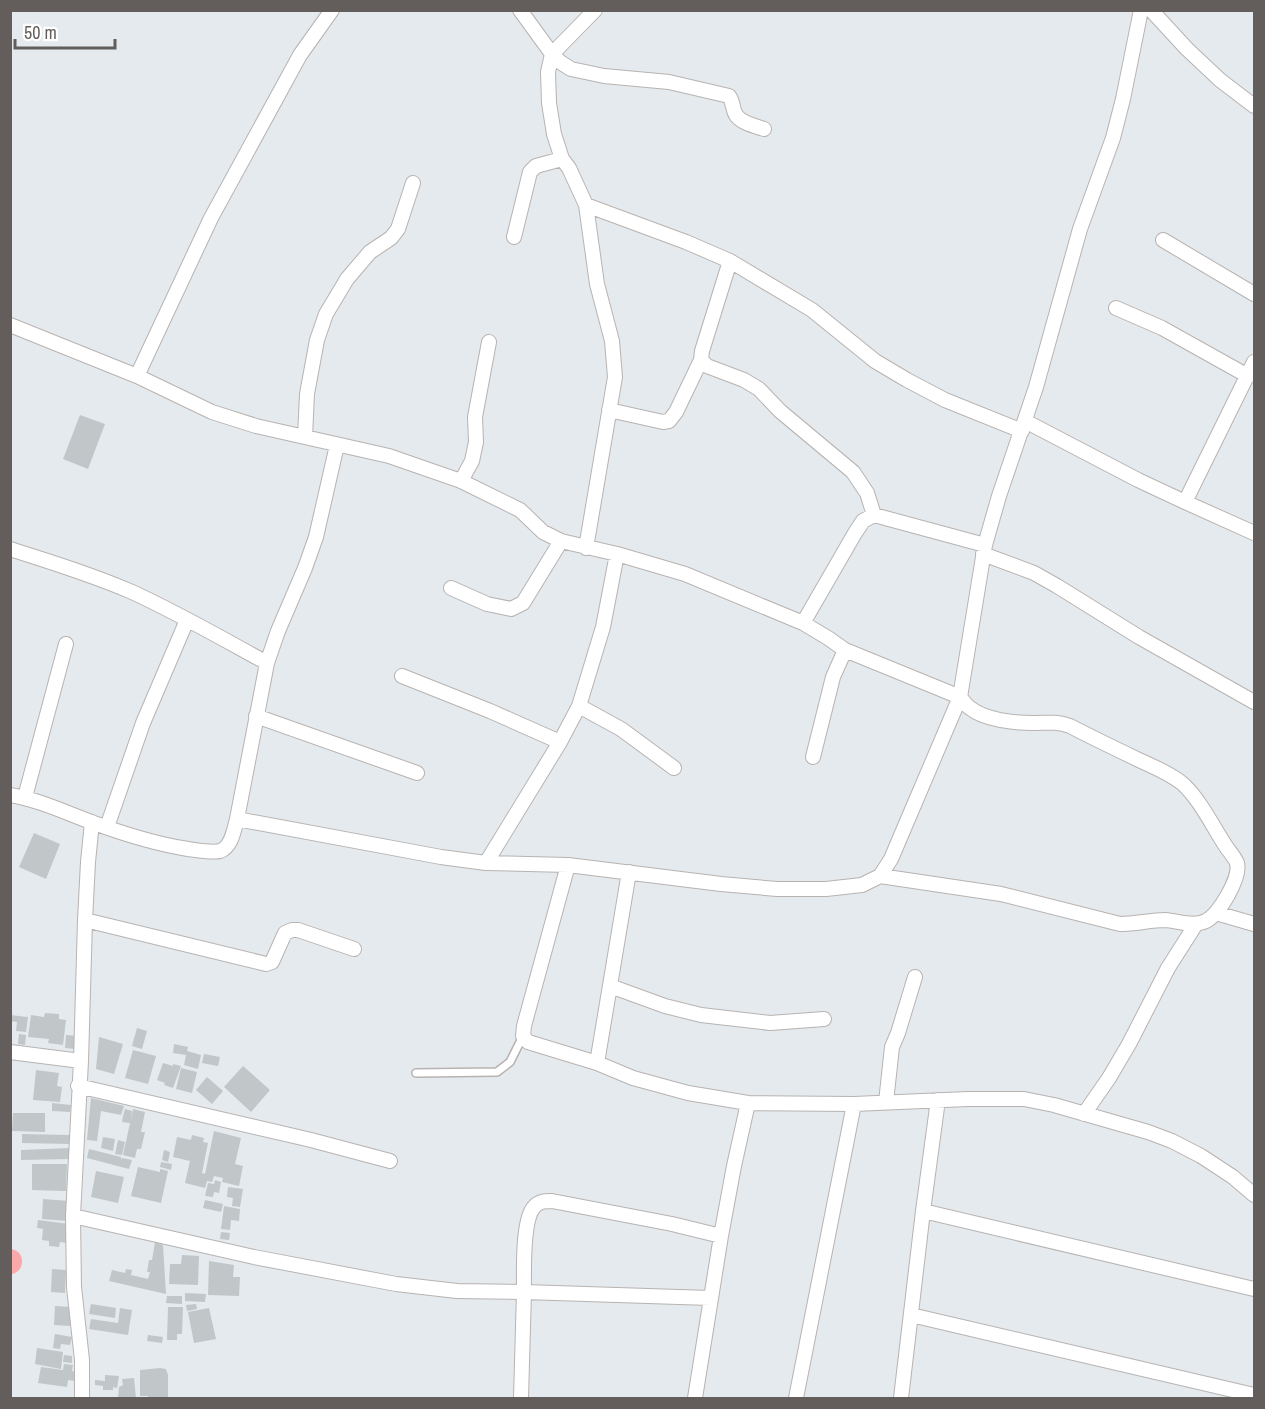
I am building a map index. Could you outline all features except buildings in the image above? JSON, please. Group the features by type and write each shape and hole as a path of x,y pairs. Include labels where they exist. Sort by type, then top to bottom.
{"street":[{"path":"137,376 211,218 300,55 332,10"},
{"path":"520,10 552,54 571,69 604,76 669,82 729,96 734,102 735,114 741,120 764,129"},
{"path":"586,548 615,377 612,341 597,284 586,205 562,159 554,134 549,103 548,72 552,54 595,10"},
{"path":"237,819 430,856 486,863 568,865 777,889 826,889 862,885 880,876 891,859 960,697 984,550 999,496 1036,387 1080,229 1113,138 1141,10"},
{"path":"1150,10 1220,80 1254,106"},
{"path":"514,237 530,172 536,166 562,159"},
{"path":"305,437 307,394 317,340 326,314 347,279 370,252 390,238 398,229 413,183"},
{"path":"586,205 730,261 812,310 875,361 945,400 1024,426 1254,533"},
{"path":"1163,240 1254,294"},
{"path":"609,410 663,422 669,421 676,412 701,360 730,261"},
{"path":"1116,308 1162,328 1248,376"},
{"path":"10,325 137,376 212,412 256,426 389,456 461,481 520,510 543,532 561,541 617,554 685,574 803,623 845,650 960,697 970,708 981,714 1019,723 1058,722 1070,726 1166,772 1183,785 1198,802 1237,862 1237,875 1216,913 1196,924 1166,920 1120,924 1001,894 880,876"},
{"path":"461,481 472,461 476,442 474,417 489,342"},
{"path":"701,360 707,366 744,380 759,389 787,417 853,472 867,494 874,515"},
{"path":"1185,502 1254,363"},
{"path":"10,795 64,810 144,839 174,846 220,851 227,845 237,819 267,663 316,537 337,445"},
{"path":"803,623 859,527 863,521 874,515 984,550 1034,573 1139,637 1254,702"},
{"path":"451,588 487,604 511,609 523,603 561,541"},
{"path":"10,549 82,572 132,592 267,663"},
{"path":"486,863 561,742 579,706 603,627 617,554"},
{"path":"107,827 143,723 187,620"},
{"path":"25,798 66,644"},
{"path":"813,757 832,677 845,650"},
{"path":"402,676 561,742"},
{"path":"579,706 621,729 674,768"},
{"path":"256,716 417,773"},
{"path":"82,1398 82,1360 74,1287 73,1216 85,920 92,822"},
{"path":"568,865 524,1026 523,1036 528,1042 633,1078 688,1093 748,1104 779,1102 854,1104 1024,1099 1054,1105 1172,1141 1217,1166 1254,1195"},
{"path":"597,1064 628,872"},
{"path":"1216,913 1254,924"},
{"path":"85,920 266,964 272,962 285,933 292,930 354,949"},
{"path":"1084,1114 1109,1078 1164,976 1196,924"},
{"path":"886,1102 892,1047 915,977"},
{"path":"610,986 665,1006 701,1015 770,1023 824,1019"},
{"path":"10,1052 81,1061"},
{"path":"78,1086 311,1140 390,1161"},
{"path":"901,1398 938,1100"},
{"path":"694,1398 721,1236 748,1104"},
{"path":"795,1398 854,1104"},
{"path":"521,1398 525,1248 529,1215 540,1202 552,1201 672,1224 721,1236"},
{"path":"923,1211 1254,1289"},
{"path":"73,1216 254,1257 396,1284 457,1291 711,1298"},
{"path":"911,1315 1254,1395"}],"lane":[{"path":"416,1073 497,1072 510,1062 523,1036"}]}
